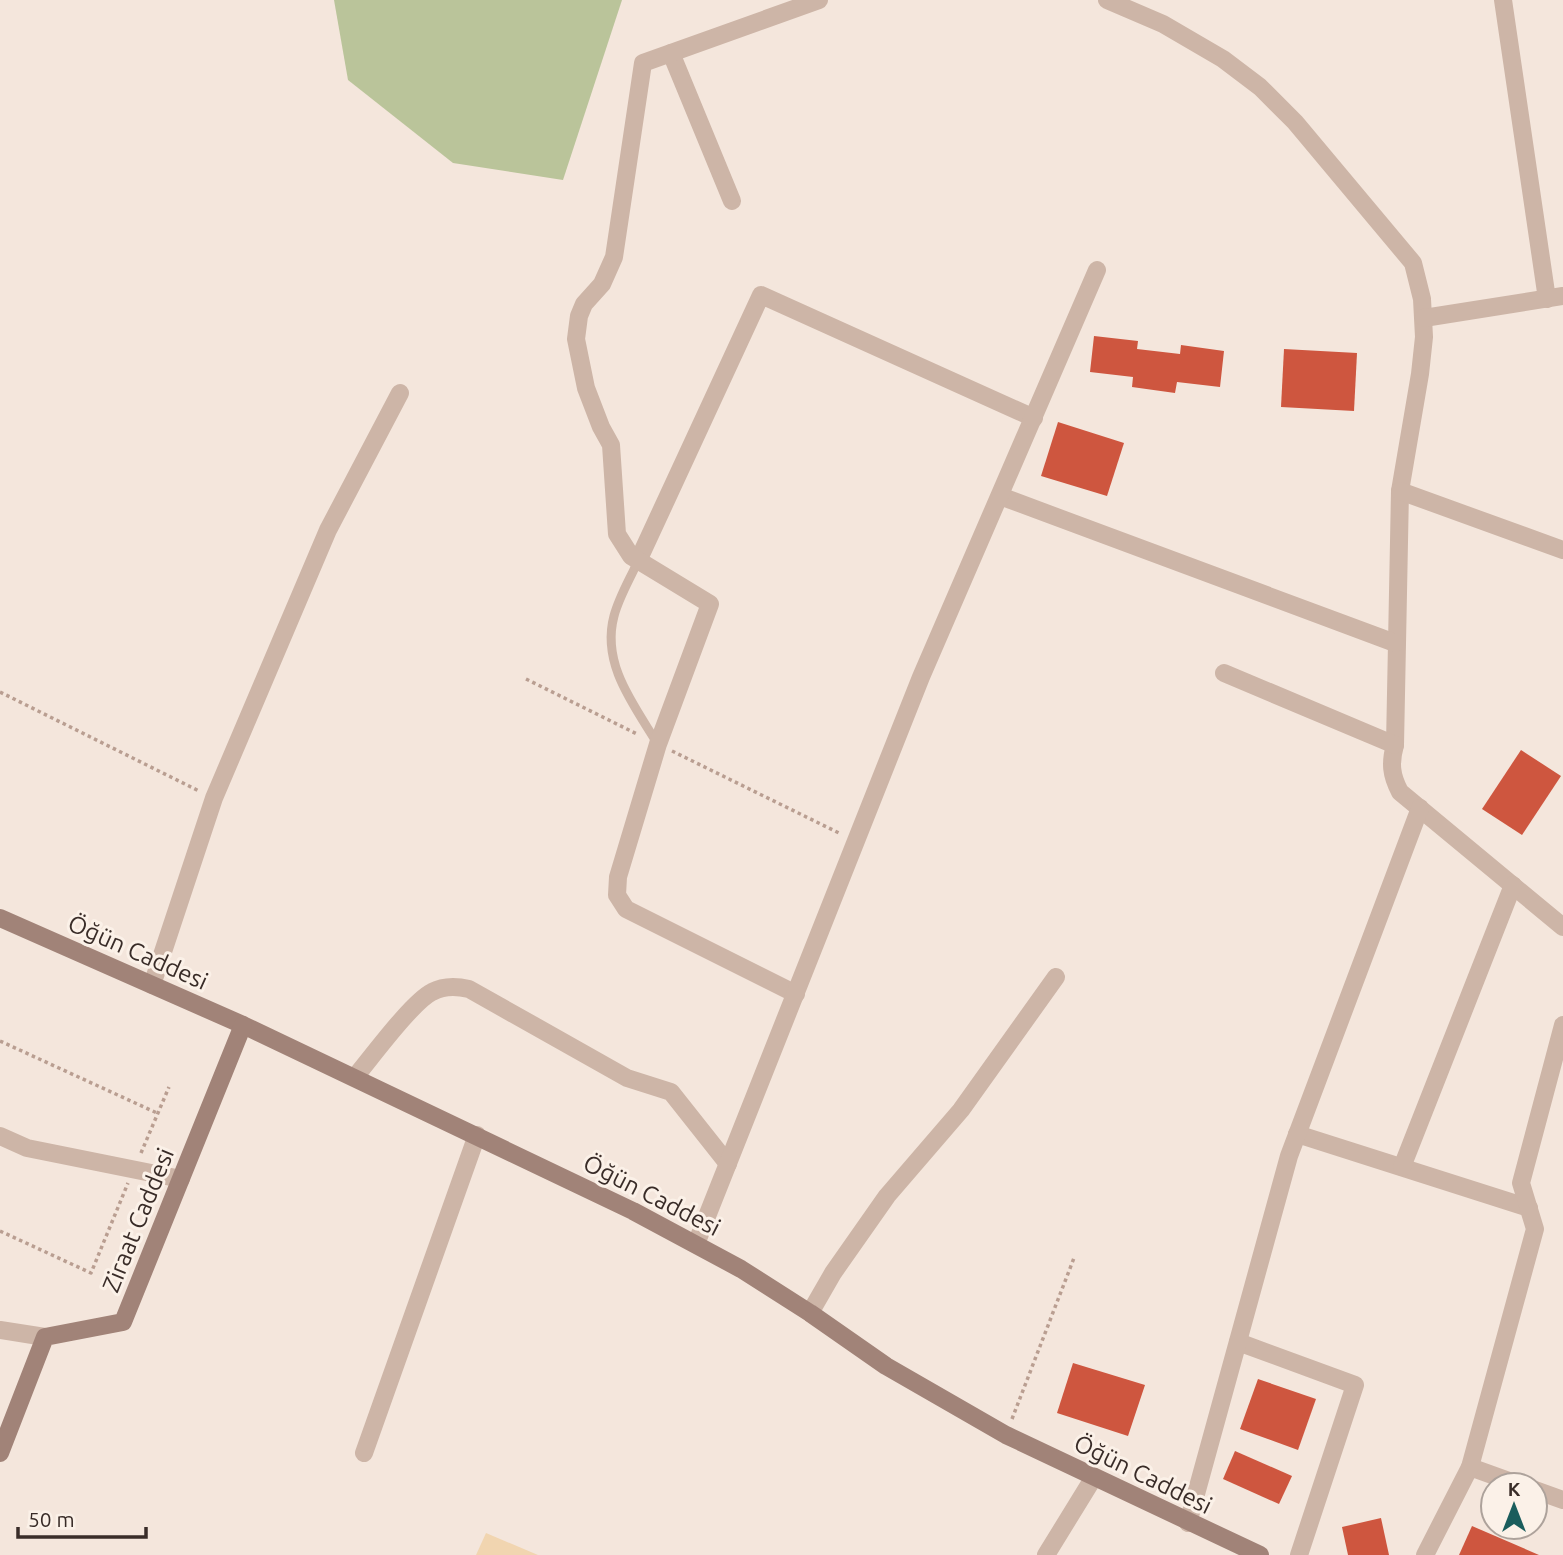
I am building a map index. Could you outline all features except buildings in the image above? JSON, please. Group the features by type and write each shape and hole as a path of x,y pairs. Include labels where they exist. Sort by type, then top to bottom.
{"street":[{"path":"796,994 626,909 621,902 617,883 658,744 710,604 638,561 625,549 617,534 611,444 592,408 581,369 576,328 584,304 602,284 614,257 643,62 819,0"},
{"path":"1107,0 1163,24 1223,59 1278,103 1413,263 1424,318 1422,365 1400,491 1395,744 1391,760 1395,782 1400,792 1563,927"},
{"path":"1424,318 1555,297 1503,0"},
{"path":"671,53 732,201"},
{"path":"696,1244 921,677 1097,270"},
{"path":"638,561 761,295 1034,418"},
{"path":"152,985 214,798 328,530 400,393"},
{"path":"1400,491 1563,550"},
{"path":"1000,496 1395,643"},
{"path":"1224,673 1395,744"},
{"path":"1188,1522 1289,1156 1420,808"},
{"path":"1402,1167 1513,886"},
{"name":"Öğün Caddesi","path":"0,918 243,1025 633,1211 696,1244 810,1313 886,1366 1006,1435 1260,1555"},
{"path":"810,1313 833,1273 880,1206 910,1166 961,1110 1056,977"},
{"path":"355,1077 422,999 441,989 469,989 627,1078 671,1092 728,1164"},
{"name":"Ziraat Caddesi","path":"45,1337 123,1322 243,1025"},
{"path":"1425,1555 1470,1467 1535,1228 1521,1182 1563,1025"},
{"path":"1297,1134 1529,1208"},
{"path":"364,1453 477,1135"},
{"path":"0,1136 27,1148 181,1179"},
{"path":"0,1330 45,1337 0,1452"},
{"path":"1238,1342 1355,1385 1299,1555"},
{"path":"1470,1467 1481,1471"},
{"path":"1046,1555 1094,1477"}],"lane":[{"path":"638,561 613,620 612,649 616,670 627,696 658,744"}],"path":[{"path":"526,680 856,841"},
{"path":"0,692 214,798"},
{"path":"0,1041 158,1114"},
{"path":"0,1231 91,1273 169,1087"},
{"path":"1006,1435 1074,1258"}],"green space":[{"path":"334,0 622,0 563,180 453,163 348,80"}],"sand":[{"path":"486,1533 538,1555 476,1555"}]}
